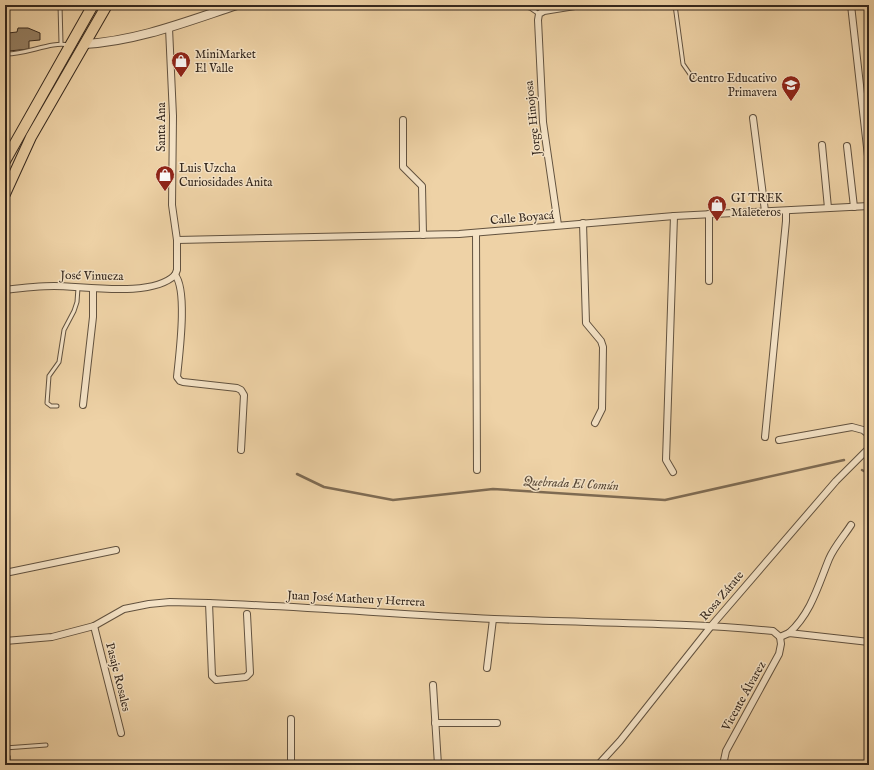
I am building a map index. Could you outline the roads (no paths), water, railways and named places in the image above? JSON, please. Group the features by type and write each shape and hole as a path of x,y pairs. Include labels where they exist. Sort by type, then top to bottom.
{"main road":[{"path":"5,161 65,44 93,5"},
{"path":"5,194 31,137 106,5"}],"street":[{"path":"85,44 137,36 169,28 237,5"},
{"path":"542,13 581,5"},
{"path":"851,5 869,165"},
{"name":"Jorge Hinojosa","path":"542,13 538,20 539,70 543,122 558,226"},
{"name":"Santa Ana","path":"169,28 173,116 172,205 176,240 177,270 175,275"},
{"path":"753,118 765,211"},
{"path":"403,120 403,167 422,186 423,235"},
{"path":"822,145 828,208"},
{"path":"847,146 854,207"},
{"name":"Calle Boyacá","path":"176,240 476,233 674,216 869,206"},
{"path":"765,437 786,211"},
{"path":"709,214 709,282"},
{"path":"673,472 666,460 674,216"},
{"path":"583,223 586,323 602,344 602,406 595,423"},
{"path":"476,233 477,470"},
{"path":"175,275 180,283 182,329 177,377 183,382 237,388 241,390 244,395 241,450"},
{"name":"José Vinueza","path":"5,290 54,286 93,289 140,288 165,281 175,275"},
{"path":"83,405 93,317 93,289"},
{"path":"779,440 852,427 863,430 869,435"},
{"name":"Rosa Zárate","path":"598,765 620,741 712,625 836,481 869,448"},
{"path":"712,625 774,631 780,637 790,633 800,623 813,600 830,558 851,525"},
{"path":"5,573 116,550"},
{"path":"209,603 212,676 216,680 246,677 250,673 247,614"},
{"name":"Juan José Matheu y Herrera","path":"5,641 52,637 94,626 124,609 149,604 209,603 306,607 493,619 712,625"},
{"path":"487,668 493,619"},
{"name":"Pasaje Rosales","path":"94,626 121,733"},
{"path":"790,633 869,642"},
{"name":"Vicente Álvarez","path":"723,765 726,751 779,654 781,644 780,637"},
{"path":"434,685 438,765"},
{"path":"291,718 291,765"},
{"path":"435,724 497,723"}],"lane":[{"path":"5,54 21,54 65,44 60,5"},
{"path":"479,6 504,5"},
{"path":"520,5 542,13"},
{"path":"675,5 683,64 692,77"},
{"path":"57,406 50,406 47,403 49,376 59,362 64,330 76,306 78,288"},
{"path":"5,748 46,745"}],"waterway":[{"name":"Quebrada El Común","path":"297,474 324,487 393,500 493,489 665,500 844,460"},
{"name":"Quebrada El Común","path":"862,470 869,474"}],"place":[{"name":"MiniMarket El Valle","path":"181,78"},
{"name":"Centro Educativo Primavera","path":"791,102"},
{"name":"Luis Uzcha Curiosidades Anita","path":"165,192"},
{"name":"GI TREK Maleteros","path":"717,222"}]}
